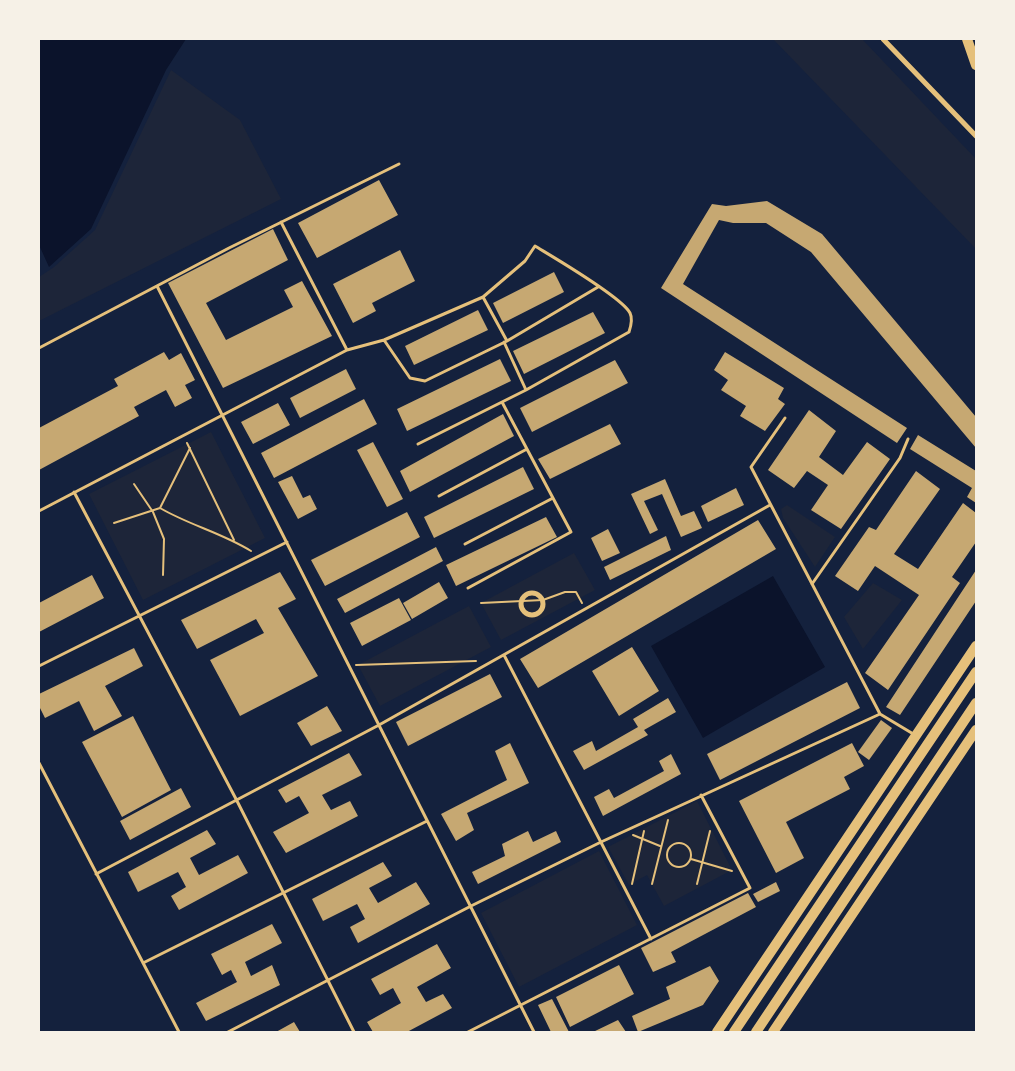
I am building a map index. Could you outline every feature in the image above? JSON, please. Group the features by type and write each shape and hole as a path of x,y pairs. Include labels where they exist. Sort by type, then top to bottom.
{"main road":[{"path":"966,39 976,65"},
{"path":"717,1032 976,646"},
{"path":"734,1032 976,672"},
{"path":"756,1032 976,703"},
{"path":"773,1032 976,730"}],"street":[{"path":"883,39 976,136"},
{"path":"533,593 543,600 542,610 533,615 523,610 522,600 526,595 533,593"}],"lane":[{"path":"39,348 282,222 399,164"},
{"path":"282,222 347,350"},
{"path":"39,511 347,350 384,340 483,297 525,260 535,246 598,287 630,312 632,322 629,332 526,390 418,444"},
{"path":"157,286 534,1032"},
{"path":"384,340 410,378 425,382 505,342 598,287"},
{"path":"483,297 526,390"},
{"path":"468,588 571,532 502,402"},
{"path":"785,418 751,467 880,714 916,736"},
{"path":"812,584 900,458 908,438"},
{"path":"438,496 527,449"},
{"path":"74,492 236,799 354,1032"},
{"path":"465,544 553,498"},
{"path":"96,874 379,725 770,505"},
{"path":"39,666 287,542"},
{"path":"504,655 651,939"},
{"path":"228,1032 471,906 601,842 880,714"},
{"path":"39,763 179,1032"},
{"path":"468,1032 750,888 702,795"},
{"path":"143,963 427,821"}],"path":[{"path":"184,436 235,541"},
{"path":"114,523 154,512 160,508 190,448"},
{"path":"134,484 154,512 164,539 163,575"},
{"path":"160,508 178,519 235,541 259,556"},
{"path":"481,603 543,600 565,592 576,592 585,609"},
{"path":"349,665 494,661"},
{"path":"652,884 660,846 672,808"},
{"path":"629,896 643,839 645,821"},
{"path":"697,884 710,831"},
{"path":"633,835 660,846"},
{"path":"682,843 691,851 691,859 687,865 676,867 668,861 667,854 674,844 682,843"},
{"path":"691,859 742,874"}],"shaded area":[{"path":"39,39 186,39 166,70 91,229 49,267 39,245"},
{"path":"773,39 862,39 976,159 976,249"},
{"path":"171,70 240,120 281,199 39,321 39,277 54,267 95,230"},
{"path":"211,432 265,538 143,600 89,494"},
{"path":"787,505 835,537 815,567 783,518 781,509"},
{"path":"574,553 595,590 501,640 481,603"},
{"path":"773,576 825,667 703,738 651,646"},
{"path":"873,583 902,600 863,649 844,617"},
{"path":"469,606 491,647 380,706 358,665"},
{"path":"697,801 732,870 664,906 647,875 629,885 608,847"},
{"path":"599,851 637,925 519,987 481,913"}],"building":[{"path":"379,180 398,215 317,258 298,223"},
{"path":"767,201 822,234 976,417 976,448 811,252 766,223 733,223 719,220 683,284 907,428 897,443 661,288 712,204 726,206"},
{"path":"273,229 288,260 206,303 226,340 293,307 284,290 302,281 332,336 223,388 168,283"},
{"path":"400,250 415,281 372,303 376,311 353,323 333,284"},
{"path":"554,272 564,292 503,323 493,303"},
{"path":"478,310 488,330 414,365 405,346"},
{"path":"593,312 605,333 524,374 513,351"},
{"path":"164,352 169,360 181,353 195,380 185,385 192,398 175,407 166,390 134,407 139,416 39,470 39,428 118,386 114,379"},
{"path":"725,352 784,388 778,399 785,404 765,431 740,416 746,406 721,390 728,380 714,370"},
{"path":"500,359 511,381 407,431 397,409"},
{"path":"615,360 628,383 532,432 520,408"},
{"path":"346,369 356,389 300,418 290,398"},
{"path":"364,399 377,424 274,478 261,453"},
{"path":"278,403 290,425 253,444 241,422"},
{"path":"809,410 836,431 819,457 843,475 867,442 890,459 841,529 811,510 828,485 807,471 794,488 768,470"},
{"path":"503,414 514,436 410,492 400,471"},
{"path":"610,424 621,444 550,479 538,459"},
{"path":"918,435 976,471 976,503 967,497 972,488 910,449"},
{"path":"373,442 403,499 387,507 357,450"},
{"path":"523,467 534,489 434,538 424,517"},
{"path":"916,471 940,489 894,554 918,569 963,503 976,513 976,542 952,577 960,583 888,690 865,673 919,595 875,566 858,591 835,576 869,527 876,530"},
{"path":"292,476 303,498 310,495 317,509 298,519 278,482"},
{"path":"665,479 681,516 694,511 702,528 681,537 662,494 644,501 658,530 650,534 631,494"},
{"path":"736,488 744,505 708,522 701,506"},
{"path":"407,512 420,537 325,586 311,560"},
{"path":"546,517 557,537 456,586 446,565"},
{"path":"758,520 776,549 538,688 520,659"},
{"path":"608,529 620,553 602,561 591,538"},
{"path":"666,536 671,550 610,580 604,567"},
{"path":"436,547 443,561 345,613 337,599"},
{"path":"976,570 976,601 900,715 886,707"},
{"path":"280,572 296,599 278,608 318,676 240,716 210,660 264,633 256,619 197,649 181,620"},
{"path":"92,575 104,598 39,632 39,603"},
{"path":"439,582 448,598 412,619 403,603"},
{"path":"399,598 411,620 362,646 350,623"},
{"path":"632,647 659,691 619,716 592,671"},
{"path":"134,648 143,666 105,686 122,716 94,731 79,701 45,718 39,706 39,694"},
{"path":"490,674 502,697 408,746 396,722"},
{"path":"847,682 860,708 720,780 707,754"},
{"path":"668,698 676,712 644,730 648,735 584,770 573,751 592,741 596,751 638,727 633,719"},
{"path":"327,706 342,731 311,746 297,723"},
{"path":"133,716 171,790 122,817 82,742"},
{"path":"881,720 892,728 869,760 858,752"},
{"path":"510,743 529,783 467,813 474,830 456,841 441,814 507,780 495,751"},
{"path":"852,743 864,766 844,777 850,789 786,822 804,858 776,873 739,801"},
{"path":"349,753 362,775 322,795 331,810 350,801 358,816 286,853 273,832 309,813 299,796 286,803 278,790"},
{"path":"671,754 681,774 603,816 594,797 609,789 614,798 664,771 659,761"},
{"path":"181,788 191,807 130,840 120,821"},
{"path":"207,830 216,844 190,858 199,875 238,855 248,873 179,910 171,896 186,887 178,872 138,892 128,872"},
{"path":"528,831 533,842 556,831 561,842 478,884 472,872 505,856 502,844"},
{"path":"383,862 392,876 369,888 378,903 416,882 430,904 358,943 350,927 365,919 357,904 323,921 312,899"},
{"path":"776,882 780,891 758,902 753,894"},
{"path":"748,893 756,907 671,952 676,962 653,972 641,948"},
{"path":"272,924 282,943 245,962 251,976 272,965 280,985 206,1021 196,1003 237,982 231,970 222,975 211,954"},
{"path":"437,944 451,968 417,987 426,1002 443,994 452,1008 407,1032 373,1032 367,1022 401,1003 393,988 380,995 371,979"},
{"path":"619,965 634,994 570,1027 556,997"},
{"path":"710,966 719,981 703,1005 638,1032 632,1016 670,999 666,987"},
{"path":"552,999 569,1032 551,1032 538,1005"},
{"path":"618,1020 626,1032 593,1032"},
{"path":"294,1022 300,1032 276,1032"}]}
